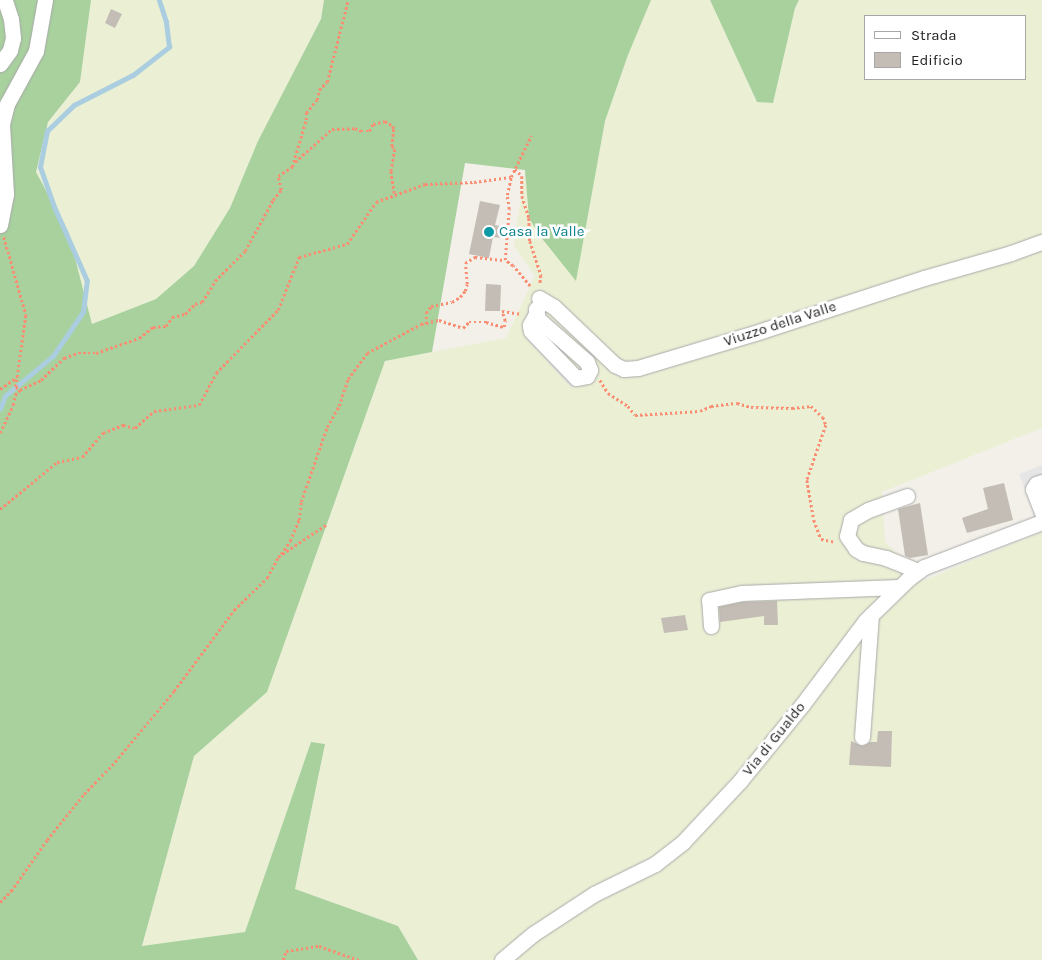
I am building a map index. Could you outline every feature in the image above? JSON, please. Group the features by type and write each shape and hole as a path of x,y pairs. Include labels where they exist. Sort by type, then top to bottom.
{"street":[{"path":"0,64 10,50 12,38 11,19 6,0"},
{"path":"2,230 6,194 2,124 7,88 36,51 45,0"},
{"name":"Viuzzo della Valle","path":"537,300 554,307 615,365 624,370 638,368 761,331 1042,242"},
{"path":"1042,482 1036,484 1033,489 1042,512"},
{"path":"907,496 868,510 851,520 848,530 849,540 863,553 886,558 919,571"},
{"name":"Via di Gualdo","path":"502,960 548,924 594,894 655,864 683,842 740,781 802,706 871,615 899,587 919,571 1042,522"},
{"path":"711,626 710,600 741,593 899,587"},
{"path":"862,737 871,615"}],"path":[{"path":"0,433 13,406 15,396 20,390 41,380 64,358 78,353 96,353 139,338 153,327 166,326 172,317 185,314 195,304 202,302 216,282 245,251 273,200 281,190 278,176 292,167 306,120 306,114 317,100 319,90 327,82 348,0"},
{"path":"294,162 332,129 355,128 361,131 369,131 373,124 384,121 393,126 394,129 392,146 395,149 391,170 396,194"},
{"path":"505,260 509,209 507,195 511,177 531,136"},
{"path":"515,169 522,176 522,196 529,218 530,241 541,275 537,300"},
{"path":"0,509 57,462 82,457 103,433 123,425 135,428 154,411 199,405 216,373 278,310 299,257 347,244 376,202 425,184 474,182 511,177"},
{"path":"2,230 26,315 16,377 16,387 20,390"},
{"path":"426,324 426,313 431,306 452,302 460,297 467,284 465,263 475,256 505,260 513,266 537,300"},
{"path":"0,902 11,891 46,840 84,794 115,762 174,692 234,610 266,578 290,541 299,520 300,502 327,427 339,406 348,380 367,353 380,348 406,330 439,320 463,328 469,322 486,322 504,327 505,321 502,311 507,310 513,314 537,300"},
{"path":"0,389 16,377"},
{"path":"599,378 608,393 628,406 635,415 700,411 711,406 737,403 751,407 792,408 811,406 823,417 826,425 807,480 818,536 821,539 832,542 849,540"},
{"path":"278,557 327,524"},
{"path":"283,960 286,951 318,946 359,960"}],"green space":[{"path":"0,0 91,0 80,82 48,122 36,172 68,231 92,324 156,299 194,266 230,208 258,141 321,19 324,0 651,0 628,55 605,121 576,281 540,236 529,218 525,170 465,163 432,352 385,361 267,692 194,756 142,946 245,932 311,742 325,744 295,889 398,926 418,960 0,960"},
{"path":"91,0 324,0 321,19 258,141 230,208 194,266 156,299 92,324 68,231 36,172 48,122 80,82"},
{"path":"651,0 710,0 757,102 773,103 795,8 799,0 1042,0 1042,428 882,492 885,542 925,580 1042,532 1042,960 418,960 398,926 295,889 325,745 311,742 245,932 142,947 194,756 267,692 385,361 506,338 535,276 514,246 525,170 576,280 605,121 628,55"},
{"path":"710,0 799,0 795,8 773,103 757,102"}],"shaded area":[{"path":"528,329 578,383 572,388 524,336"},
{"path":"1042,465 1042,522 1038,524 1019,474"}],"building":[{"path":"111,9 122,14 115,28 105,23"},
{"name":"Casa la Valle","path":"480,201 500,205 495,225 505,227 502,238 493,237 489,258 469,254"},
{"path":"486,284 501,285 500,311 485,311"},
{"path":"1004,483 1013,520 967,533 962,518 988,509 983,488"},
{"path":"920,503 928,555 910,558 905,556 898,509"},
{"path":"777,601 778,625 764,625 764,616 720,622 719,607 742,602"},
{"path":"685,615 688,630 664,633 661,618"},
{"path":"878,731 892,731 891,767 849,765 851,741 862,746 870,742 877,742"}],"waterway":[{"path":"0,409 5,396 53,356 83,312 87,281 54,207 40,167 47,131 74,105 133,75 169,47 166,22 159,0"}],"place":[{"name":"Casa la Valle","path":"489,232"}]}
